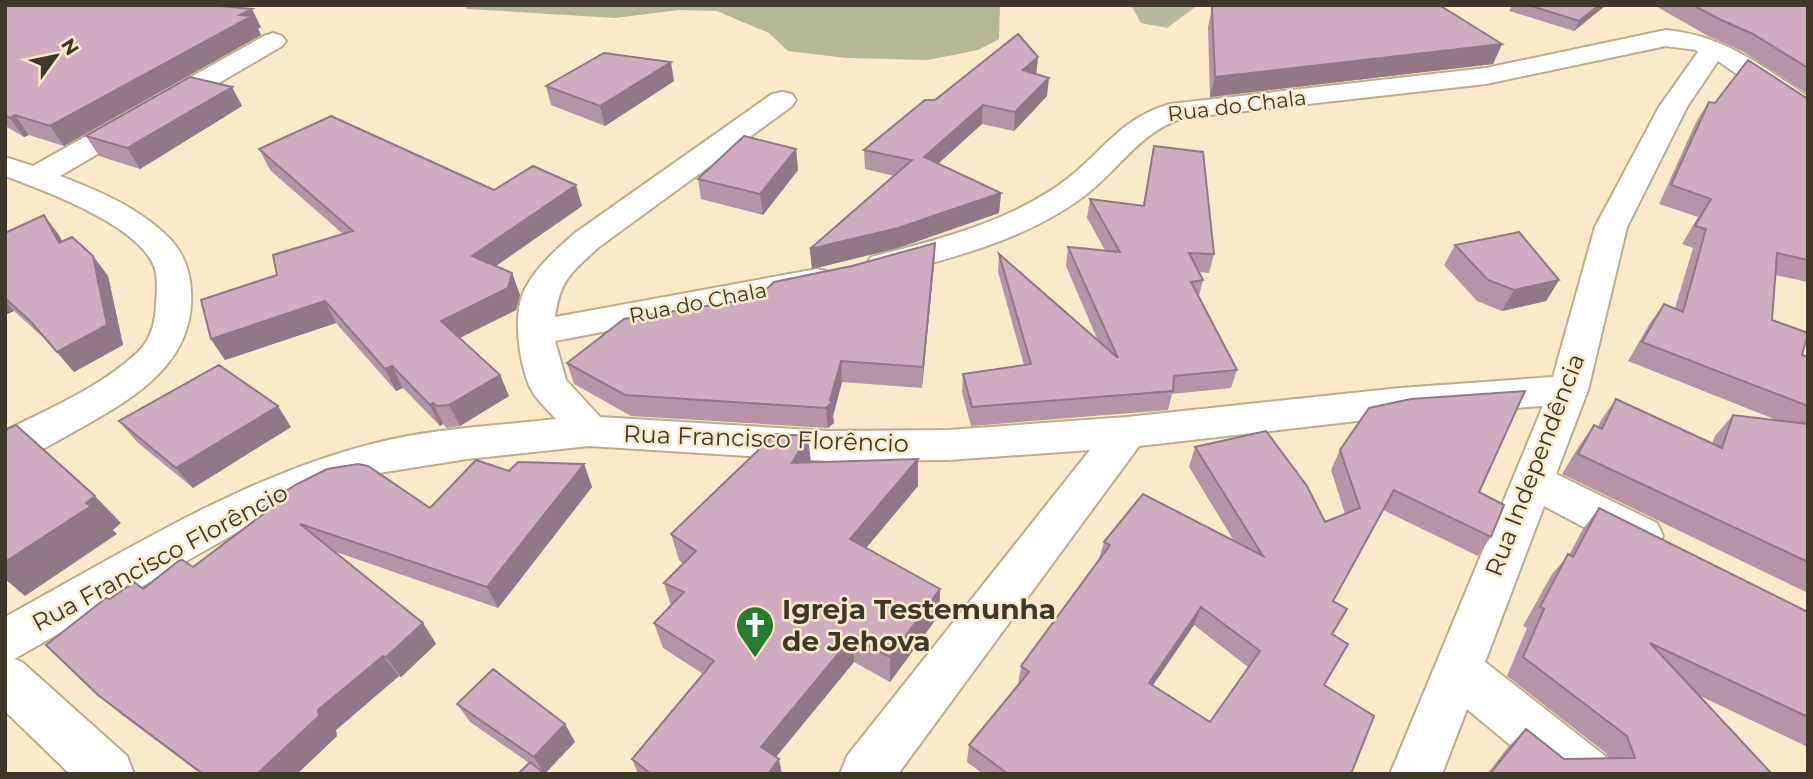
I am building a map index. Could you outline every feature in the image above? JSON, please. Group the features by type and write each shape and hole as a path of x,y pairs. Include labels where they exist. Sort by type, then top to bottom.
{"street":[{"name":"Rua do Chala","path":"535,333 849,273 933,253 1042,208 1072,190 1126,136 1163,114 1244,102 1486,76 1666,38 1702,45"},
{"path":"35,177 273,41"},
{"path":"1702,45 1808,110"},
{"name":"Rua Independência","path":"1416,774 1569,390 1611,226 1702,45"},
{"path":"589,431 548,384 535,333 541,292 558,266 587,240 782,100"},
{"path":"5,166 130,220 158,244 172,267 175,307 166,337 154,359 132,379 5,450"},
{"name":"Rua Francisco Florêncio","path":"5,641 242,509 303,483 377,458 467,444 589,431 828,446 948,445 1127,432 1400,402 1569,390"},
{"path":"866,774 1127,432"},
{"path":"1531,480 1675,553"},
{"path":"1457,670 1586,774"},
{"path":"5,678 108,774"}],"green space":[{"path":"465,5 1000,5 999,39 978,50 928,60 846,58 788,51 769,33 717,11 679,10 615,18 467,9"},
{"path":"1131,5 1198,5 1167,28 1141,23"}],"building":[{"path":"5,5 210,5 252,9 240,15 252,16 50,126 15,115 10,118 5,115"},
{"path":"1214,5 1439,5 1502,44 1215,77"},
{"path":"1528,5 1599,5 1579,21"},
{"path":"1693,5 1808,5 1808,68 1753,34"},
{"path":"1018,34 1038,57 1023,70 1049,78 1015,112 983,105 924,157 1001,193 898,228 810,249 912,160 864,150 925,100 935,100"},
{"path":"604,53 671,62 600,106 546,86"},
{"path":"1748,60 1808,99 1808,260 1777,253 1772,320 1808,333 1802,355 1808,357 1808,406 1642,342 1664,304 1683,312 1706,229 1695,226 1711,199 1671,185 1709,102 1715,103"},
{"path":"190,77 232,87 127,148 86,136"},
{"path":"331,116 494,190 533,166 576,185 472,256 512,273 508,288 441,321 500,375 449,405 430,405 392,366 385,369 325,301 211,339 201,300 277,275 273,255 353,231 259,149"},
{"path":"744,136 796,149 760,194 698,179"},
{"path":"1154,146 1203,152 1214,254 1189,253 1203,280 1191,282 1237,370 1174,376 1173,391 972,407 963,374 1031,364 999,254 1118,358 1068,247 1120,252 1090,199 1144,206"},
{"path":"44,215 59,243 72,237 93,256 107,325 57,352 5,298 5,233"},
{"path":"1519,232 1559,280 1514,290 1488,280 1455,245"},
{"path":"935,243 923,367 841,361 830,400 832,402 826,408 625,395 567,363 624,319 737,301 733,296 761,294 774,282 852,266"},
{"path":"219,365 278,406 176,468 119,421"},
{"path":"1525,391 1479,492 1504,505 1491,537 1394,490 1333,601 1347,609 1332,634 1348,644 1324,685 1374,716 1351,774 1008,774 969,745 1029,672 1021,666 1110,545 1104,542 1143,494 1263,556 1195,447 1266,431 1307,486 1325,522 1360,508 1340,450 1369,408 1411,399","holes":["1201,607 1260,651 1210,722 1149,683"]},
{"path":"1616,399 1722,448 1733,415 1808,424 1808,562 1578,454 1594,425 1602,429"},
{"path":"16,425 95,496 86,503 91,506 5,562 5,430"},
{"path":"775,434 808,436 792,463 918,459 850,539 940,589 890,657 852,637 761,747 779,759 768,774 651,774 632,759 714,661 654,623 684,592 664,583 696,551 671,534"},
{"path":"476,460 509,471 518,462 584,464 487,587 300,524 423,623 386,657 383,656 318,710 319,716 257,774 203,774 98,695 46,645 106,598 110,599 134,582 143,589 181,559 193,567 266,512 259,510 295,485 327,469 358,464 368,466 430,508"},
{"path":"1599,508 1808,612 1808,717 1650,643 1772,774 1490,774 1526,729 1564,759 1635,758 1627,736 1523,657 1544,609 1540,607 1568,554 1573,557"},
{"path":"493,669 565,724 534,757 457,704"},
{"path":"530,762 545,774 518,774"}],"place":[{"name":"Igreja Testemunha de Jehova","path":"755,659"}]}
